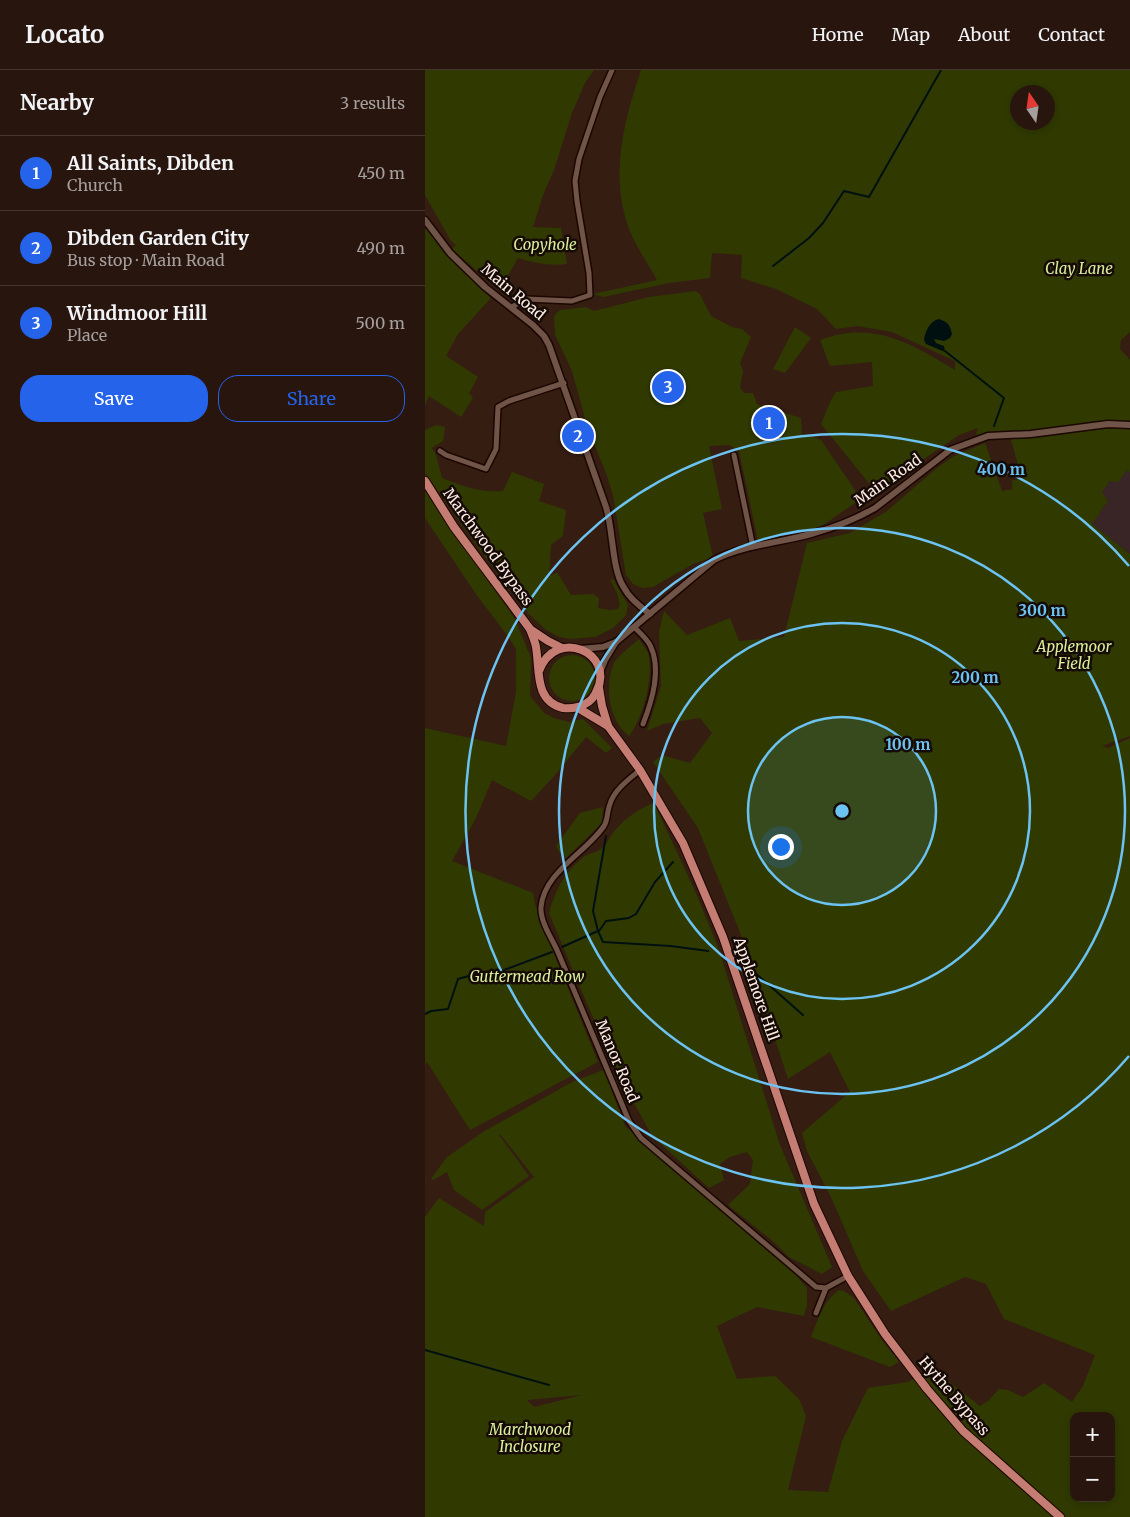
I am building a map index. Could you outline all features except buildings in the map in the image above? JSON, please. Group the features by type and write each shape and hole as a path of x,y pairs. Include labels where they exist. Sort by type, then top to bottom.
{"main road":[{"name":"Marchwood Bypass","path":"425,481 454,527 530,629 548,642 561,648"},
{"name":"Marchwood Bypass","path":"530,629 535,645 539,672"},
{"path":"561,648 579,648 593,658 600,672 599,688 587,703 578,708 567,709 548,701 542,692 539,682 539,672 547,656 561,648"},
{"name":"Applemore Hill","path":"599,688 608,726 640,770 683,843 723,937 815,1204 848,1276"},
{"name":"Applemore Hill","path":"578,708 608,726"},
{"name":"Hythe Bypass","path":"848,1276 885,1334 927,1390 963,1431 1060,1517"}],"street":[{"path":"512,307 526,299 572,301 590,295 589,273 575,181 579,159 600,98 612,70"},
{"name":"Main Road","path":"425,220 450,253 485,287 512,307 544,336 564,383 609,515 621,584 632,598 650,614"},
{"path":"440,451 446,455 486,468 496,449 498,407 509,401 564,383"},
{"name":"Main Road","path":"600,672 616,642 714,560 730,552 811,534 862,515 875,508 950,450 988,436 1031,434 1108,424 1130,425"},
{"path":"735,455 753,547"},
{"path":"634,628 645,638 653,655 654,671 651,704 643,724"},
{"name":"Main Road","path":"579,648 603,646 616,642"},
{"name":"Manor Road","path":"640,770 619,788 610,802 605,824 598,834 552,879 541,907 544,924 557,950 629,1121 641,1138 817,1287 826,1288"},
{"path":"816,1314 826,1288 848,1276"}],"shaded area":[{"path":"939,319 948,324 952,334 950,338 944,341 934,339 936,343 944,346 945,352 926,344 924,340 928,327"},
{"path":"1127,470 1130,473 1130,554 1092,524 1108,501 1101,492 1111,481"}],"green space":[{"name":"Copyhole","path":"425,70 594,70 585,83 572,113 533,227 561,228 567,264 542,264 518,258 502,286 515,296 506,296 452,249 456,245 451,241 425,195"},
{"path":"641,70 1130,70 1130,332 1121,340 1120,349 1130,360 1130,473 1127,470 1118,482 1110,481 1102,492 1108,501 1092,524 1130,554 1130,736 1102,746 1108,748 1130,738 1130,1517 425,1517 425,1217 439,1198 484,1226 485,1212 534,1177 500,1134 529,1176 482,1210 454,1190 447,1172 433,1180 431,1179 447,1157 483,1132 574,1081 604,1070 625,1126 666,1159 795,1274 807,1288 807,1306 804,1316 757,1307 717,1326 737,1379 775,1376 799,1399 806,1416 788,1490 828,1492 842,1441 868,1388 908,1382 934,1367 942,1376 980,1406 988,1401 999,1389 1008,1390 1023,1397 1044,1383 1072,1402 1083,1386 1095,1355 1004,1319 986,1284 965,1277 891,1311 863,1271 831,1197 807,1151 802,1133 850,1092 830,1052 788,1079 743,940 698,828 653,762 662,755 690,763 712,733 700,718 663,724 647,731 661,686 659,632 664,611 687,635 730,618 739,641 784,637 807,543 850,533 887,511 937,468 954,456 985,443 1002,491 1012,489 1012,480 1022,479 1010,436 1073,428 976,435 978,428 959,435 876,492 821,424 836,392 873,386 872,362 830,366 820,340 839,334 857,332 874,334 891,337 907,343 955,370 955,361 892,332 858,326 836,329 817,309 776,289 741,278 742,255 712,253 710,278 669,283 603,297 593,294 657,280 632,236 621,194 621,153 629,111","holes":["582,1395 534,1407 527,1400"]},
{"path":"425,227 459,268 491,298 458,334 446,356 478,377 469,393 473,398 461,417 429,396 425,405"},
{"path":"695,291 700,294 711,316 732,327 742,329 751,337 740,363 743,371 740,387 744,393 753,393 757,404 801,418 802,436 821,440 861,499 823,525 810,530 758,541 739,451 729,445 709,446 722,509 703,513 713,557 693,564 653,587 643,588 633,584 626,575 613,495 588,429 572,371 555,335 554,316 560,310 586,307 594,311 649,297"},
{"path":"795,327 811,338 785,373 773,369"},
{"path":"436,425 445,427 443,441 432,448 436,455 442,478 464,486 487,491 503,491 512,472 544,484 539,501 566,510 563,536 551,545 549,577 557,572 571,595 593,594 599,598 598,608 610,610 618,609 620,604 610,580 613,579 628,605 626,615 613,628 595,637 570,639 557,636 545,629 529,614 479,549 425,473 425,430"},
{"name":"Guttermead Row","path":"425,489 515,619 531,658 530,696 544,713 554,718 569,722 583,719 612,748 606,753 586,737 531,801 492,780 476,818 452,861 533,893 535,904 548,939 598,1062 470,1130 427,1062 425,1065 425,728 506,746 516,692 516,649 478,597 425,518"},
{"path":"639,639 649,656 650,676 643,709 629,736 622,730 613,712 610,702 609,682 616,660"},
{"path":"567,655 577,655 591,665 595,678 591,691 585,697 577,701 567,701 553,691 549,683 549,673 559,659"},
{"path":"654,803 695,891 718,947 780,1145 832,1267 822,1274 789,1257 774,1242 728,1205 750,1184 753,1160 747,1152 730,1157 720,1164 724,1180 709,1188 652,1136 622,1081 549,913 558,889 571,868 585,856 602,848 626,819"},
{"path":"603,807 602,823 566,858 556,846 580,813"},
{"path":"839,1290 854,1298 899,1362 890,1367 811,1337 825,1305 833,1294"}],"waterway":[{"path":"773,266 809,238 823,223 844,191 869,197 941,70"},
{"path":"945,351 1004,398 994,426"},
{"path":"598,931 593,911 606,836"},
{"path":"599,931 606,921 629,918 636,914 655,882 673,862"},
{"path":"562,947 598,931 603,942 671,946 708,951"},
{"path":"425,1014 431,1011 448,1009 458,979 472,975 488,976 552,952"},
{"path":"745,964 803,1015"},
{"path":"425,1350 549,1385"}],"place":[{"name":"Windmoor Hill","path":"668,387"},
{"name":"All Saints, Dibden","path":"769,423"},
{"name":"Dibden Garden City","path":"578,436"}],"park label":[{"name":"Clay Lane","path":"1079,269"},
{"name":"Applemoor Field","path":"1074,656"},
{"name":"Marchwood Inclosure","path":"530,1438"}]}
